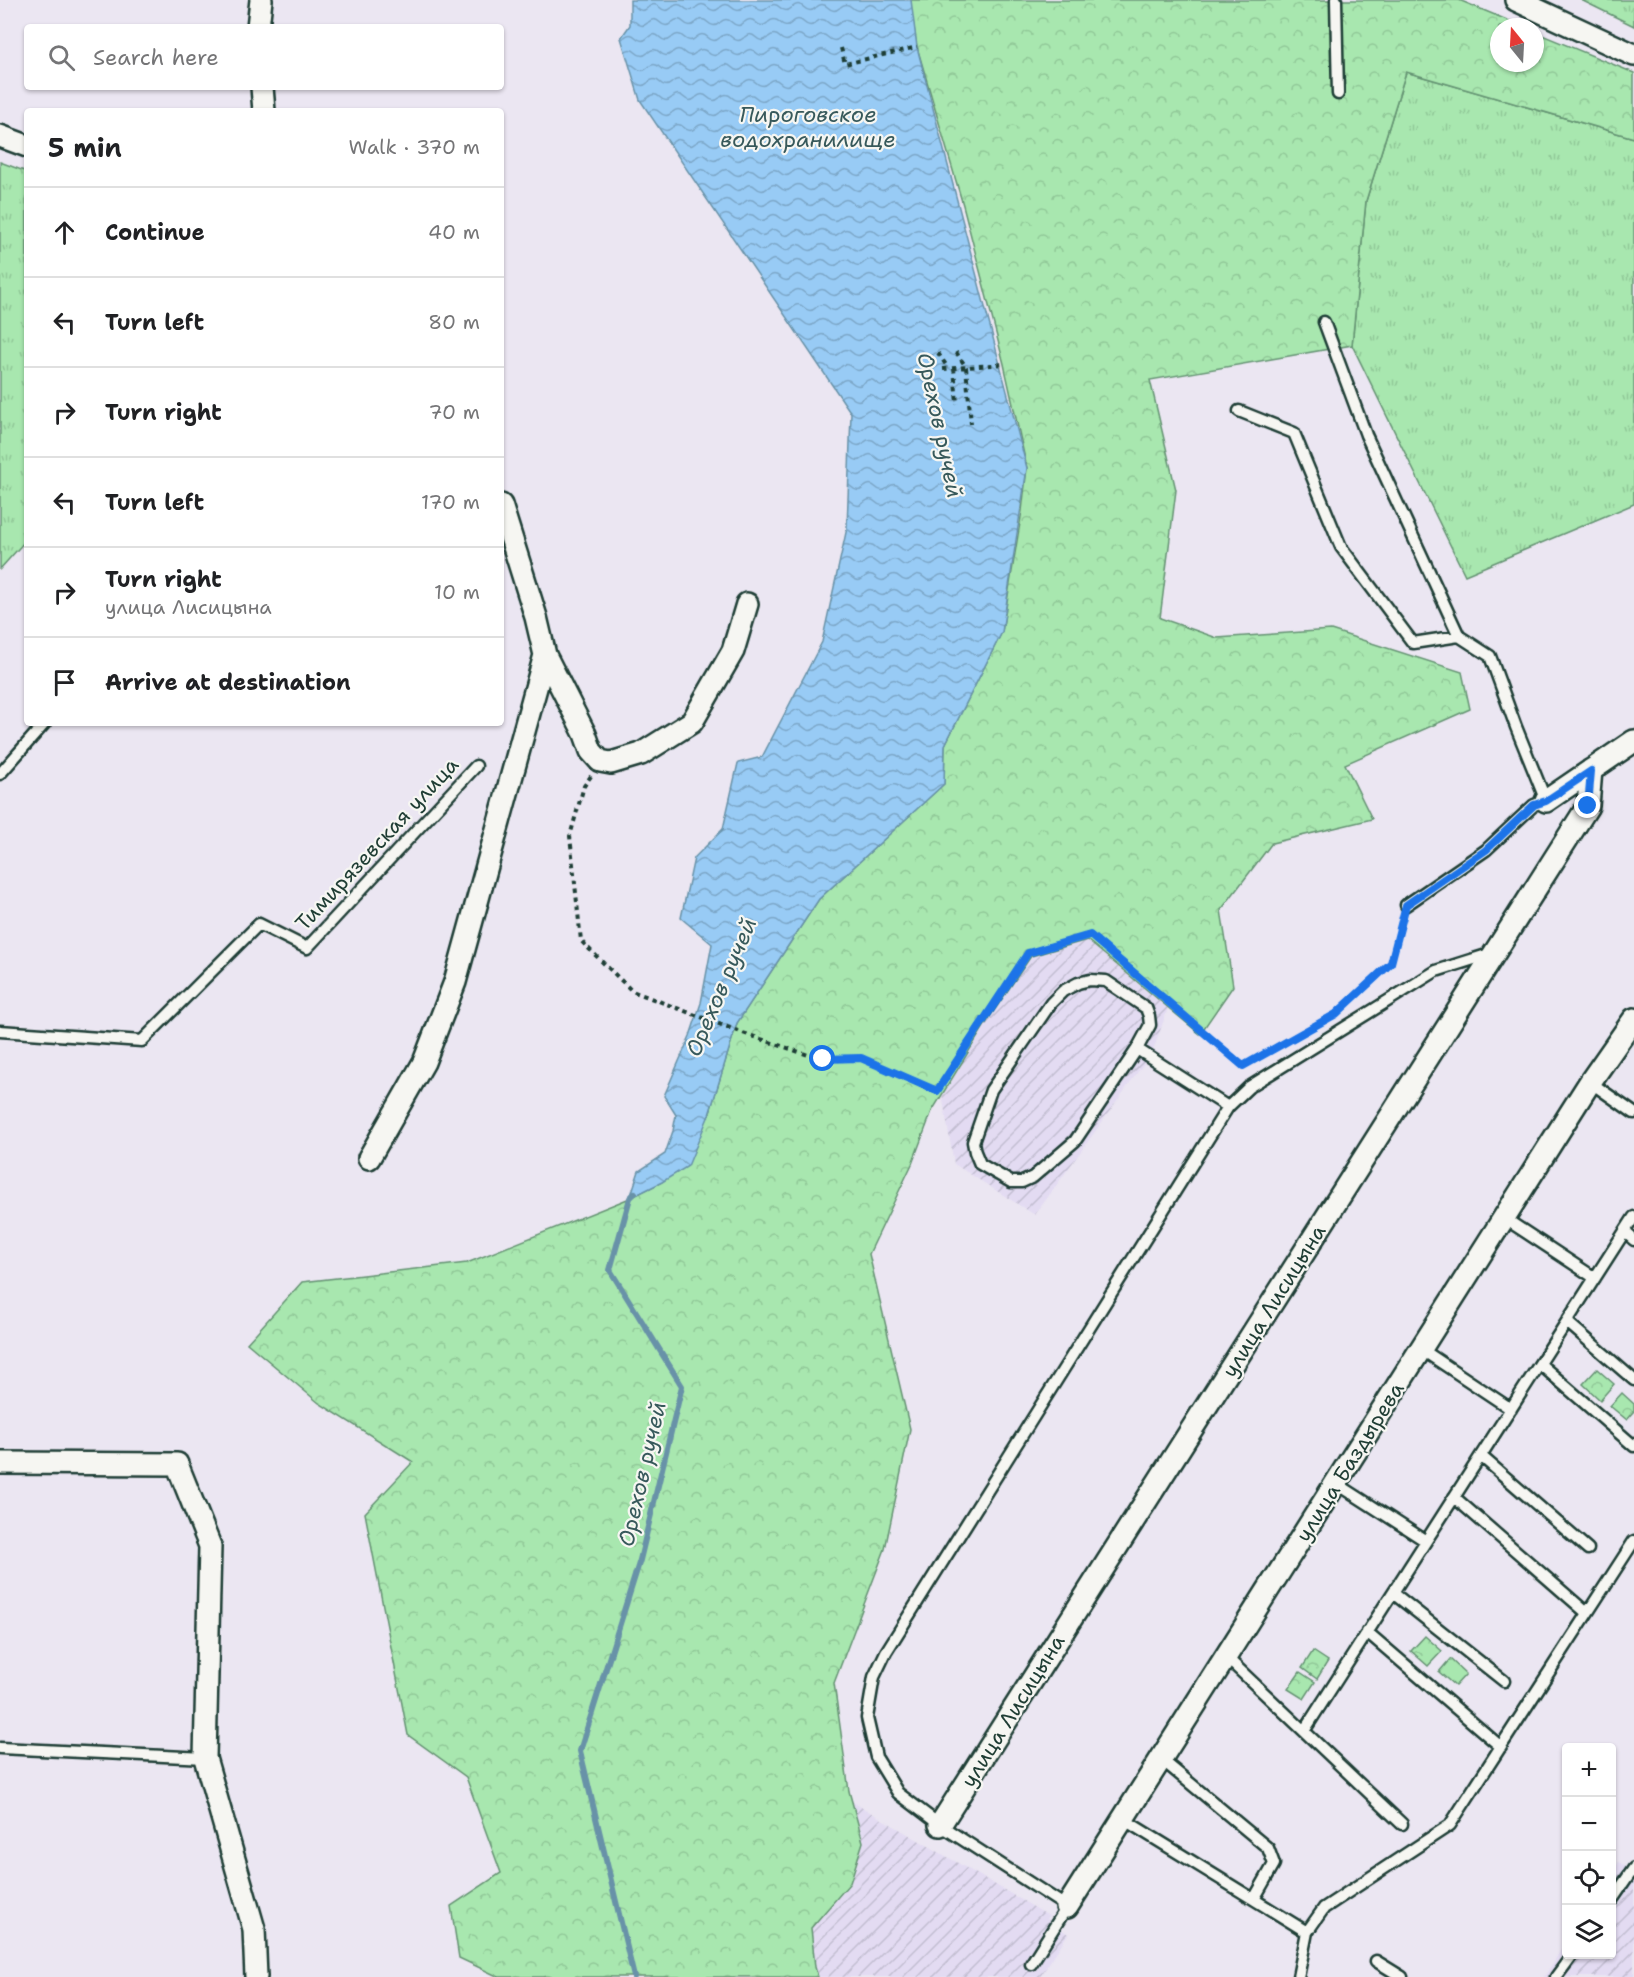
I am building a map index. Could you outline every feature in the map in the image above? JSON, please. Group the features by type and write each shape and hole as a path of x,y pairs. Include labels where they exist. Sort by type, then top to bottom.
{"street":[{"path":"258,24 261,0"},
{"path":"1516,0 1634,55"},
{"path":"262,90 264,108"},
{"path":"0,136 24,145"},
{"path":"504,515 536,617 545,655 575,712 591,751 600,761 611,763 641,754 692,722 733,651 747,604"},
{"path":"369,1158 424,1062 455,982 545,655"},
{"path":"1546,801 1634,741"},
{"name":"улица Лисицына","path":"940,1825 1588,806 1591,771"},
{"name":"улица Баздырева","path":"1067,1907 1590,1082 1634,1019"},
{"path":"0,1463 177,1464 210,1545 205,1758 254,1929 256,1977"}],"lane":[{"path":"1336,0 1338,94"},
{"path":"1324,322 1366,435 1459,636 1490,656 1546,801 1534,805 1486,850 1406,905"},
{"path":"1239,411 1294,433 1341,547 1413,643 1459,636"},
{"path":"0,774 42,726"},
{"name":"Тимирязевская улица","path":"0,1031 142,1041 259,924 307,948 476,766"},
{"path":"1031,1965 1067,1907 940,1825 898,1793 876,1757 867,1718 874,1677 886,1652 1228,1107 1249,1087 1436,971 1496,952"},
{"path":"1090,980 1106,981 1146,1008 1150,1025 1137,1049 1075,1141 1033,1177 1022,1182 1011,1182 980,1164 974,1142 991,1090 1051,1003 1064,991 1078,983 1090,980"},
{"path":"1137,1049 1228,1107"},
{"path":"1590,1082 1634,1113"},
{"path":"1304,1731 1634,1217"},
{"path":"1504,1218 1595,1278"},
{"path":"1625,1232 1634,1240"},
{"path":"1567,1322 1634,1380"},
{"path":"1421,1349 1511,1409"},
{"path":"1540,1364 1634,1446"},
{"path":"1481,1456 1588,1549"},
{"path":"1336,1483 1426,1541"},
{"path":"1454,1497 1587,1613"},
{"path":"1298,1977 1307,1932 1324,1908 1450,1825 1634,1541"},
{"path":"1393,1593 1504,1681"},
{"path":"1367,1632 1501,1747"},
{"path":"1226,1657 1402,1824"},
{"path":"0,1748 205,1758"},
{"path":"1161,1759 1268,1848 1274,1864 1254,1899"},
{"path":"1123,1819 1307,1932"},
{"path":"1616,1893 1634,1869"},
{"path":"1556,1977 1569,1959"},
{"path":"1376,1961 1402,1977"}],"path":[{"path":"841,48 845,64 916,47"},
{"path":"956,352 966,367 971,424"},
{"path":"938,353 946,369 1004,364"},
{"path":"954,368 957,404"},
{"path":"600,761 584,786 570,836 581,941 632,991 743,1033 823,1059 861,1058 937,1091 1028,953 1090,935 1243,1066 1336,1014 1391,963 1406,905"}],"shaded area":[{"path":"1087,940 1168,1008 1153,1051 1035,1215 954,1164 942,1094 1031,956"},
{"path":"851,1801 1049,1916 1047,1919 1068,1934 1040,1977 818,1977 811,1928 850,1883 863,1842"},
{"path":"1619,1862 1634,1873 1634,1977 1544,1977 1562,1948 1562,1959 1616,1959 1616,1867"}],"green space":[{"path":"910,0 1459,0 1502,18 1490,18 1490,72 1544,72 1544,36 1634,73 1634,138 1406,72 1366,201 1352,345 1150,380 1176,490 1160,618 1217,638 1331,630 1462,672 1470,709 1345,764 1372,819 1272,843 1221,910 1233,986 1200,1034 1087,940 1031,956 991,1015 932,1111 912,1164 869,1254 910,1429 885,1549 834,1683 849,1791 863,1842 850,1883 811,1928 818,1977 499,1977 459,1958 451,1906 501,1873 466,1777 408,1735 365,1513 413,1462 319,1403 247,1343 302,1282 467,1263 630,1198 662,1182 709,1115 737,1023 819,899 944,784 945,745 1002,632 1027,468 1004,364 963,205 917,47"},
{"path":"1581,0 1634,0 1634,26"},
{"path":"1406,72 1634,138 1634,504 1465,575 1352,345 1366,201"},
{"path":"0,162 24,171 24,542 0,569"},
{"path":"1597,1369 1614,1384 1600,1400 1583,1384"},
{"path":"1622,1393 1634,1404 1634,1412 1627,1420 1610,1406"},
{"path":"1425,1636 1442,1651 1428,1666 1411,1651"},
{"path":"1313,1651 1328,1661 1317,1679 1302,1668"},
{"path":"1450,1659 1466,1674 1455,1686 1439,1672"},
{"path":"1300,1672 1315,1682 1304,1699 1288,1689"}],"water":[{"name":"Пироговское водохранилище","path":"630,0 911,0 917,47 1027,468 1002,632 945,745 944,784 819,899 737,1023 709,1115 688,1166 630,1198 639,1171 665,1154 676,1115 664,1096 690,1036 701,1003 712,944 681,918 694,858 723,829 738,763 762,757 822,642 847,528 851,413 640,100 621,38 630,25"}],"waterway":[{"name":"Орехов ручей","path":"634,1977 580,1751 640,1560 682,1386 610,1270 630,1198 635,1193"}],"route":[{"path":"823,1059 861,1058 937,1091 1028,953 1090,935 1243,1066 1336,1014 1391,963 1406,905 1486,850 1534,805 1546,801 1591,771 1588,806"}]}
